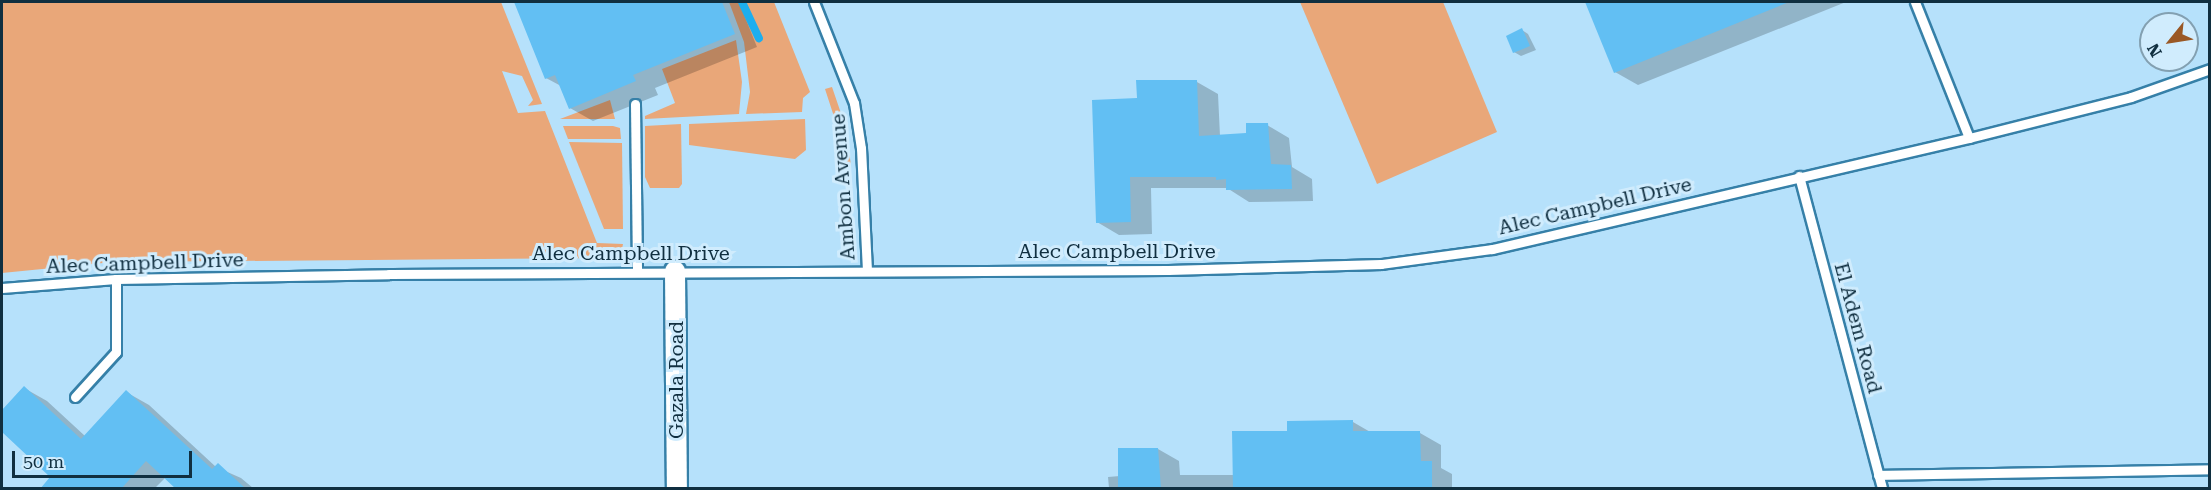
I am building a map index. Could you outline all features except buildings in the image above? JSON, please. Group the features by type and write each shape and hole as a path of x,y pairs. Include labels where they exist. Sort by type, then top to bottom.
{"street":[{"name":"Gazala Road","path":"675,271 677,489"}],"lane":[{"name":"Ambon Avenue","path":"814,2 854,103 861,148 867,269"},
{"path":"1915,2 1969,138"},
{"name":"Alec Campbell Drive","path":"2,288 116,279 867,269 1168,270 1381,264 1492,249 1969,138 2131,97 2210,69"},
{"path":"635,104 636,271"},
{"name":"El Adem Road","path":"1799,176 1882,489"},
{"path":"75,397 116,352 116,279"},
{"path":"1878,475 2210,469"}],"shaded area":[{"path":"2,2 501,2 542,104 528,106 533,100 522,76 502,71 518,113 545,111 597,243 623,244 621,254 617,258 113,262 2,273"},
{"path":"729,2 774,2 810,92 803,98 802,112 746,114 750,92 744,42"},
{"path":"1300,2 1443,2 1497,132 1377,184"},
{"path":"736,40 742,82 739,114 645,119 645,116 675,103 662,69"},
{"path":"832,87 846,128 851,166 844,167 839,132 825,89"},
{"path":"610,100 615,119 560,119"},
{"path":"805,119 806,150 795,159 689,145 689,124"},
{"path":"681,124 682,184 679,188 650,188 645,177 645,126"},
{"path":"563,126 613,126 620,128 621,139 568,139"},
{"path":"569,142 622,143 623,229 604,229"}],"waterway":[{"path":"742,2 759,38"}]}
